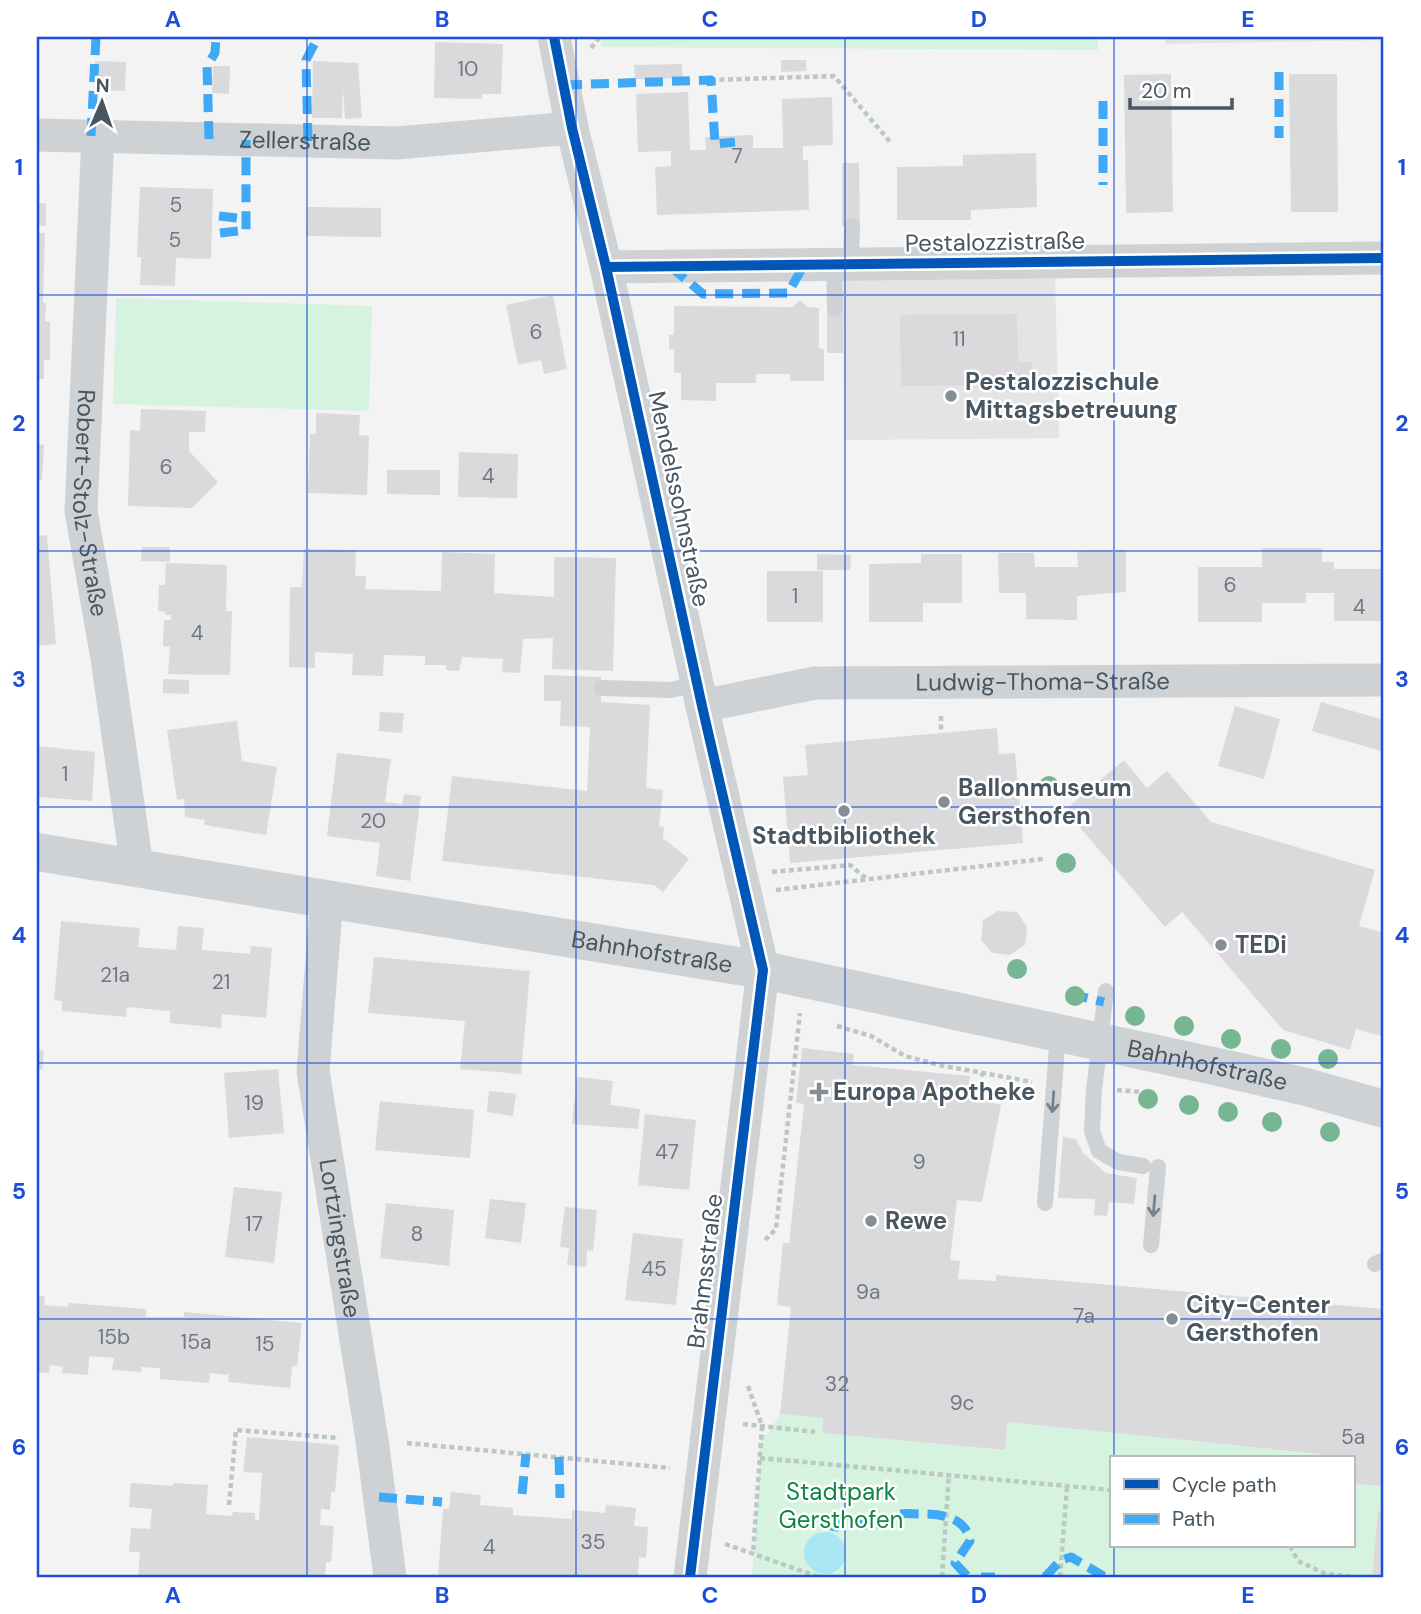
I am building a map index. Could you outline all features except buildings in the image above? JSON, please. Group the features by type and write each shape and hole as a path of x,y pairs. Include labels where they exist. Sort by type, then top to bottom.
{"main road":[{"name":"Bahnhofstraße","path":"37,852 763,970 1231,1070 1384,1109"}],"street":[{"name":"Mendelssohnstraße","path":"554,37 572,128 606,267 763,970"},
{"name":"Zellerstraße","path":"37,135 396,143 572,128"},
{"name":"Robert-Stolz-Straße","path":"98,136 81,511 106,652 137,867"},
{"name":"Pestalozzistraße","path":"606,267 1384,258"},
{"name":"Ludwig-Thoma-Straße","path":"700,695 815,683 1384,680"},
{"name":"Lortzingstraße","path":"327,898 313,1071 372,1440 390,1577"},
{"name":"Brahmsstraße","path":"690,1577 763,970"}],"lane":[{"path":"835,308 852,226"},
{"path":"601,688 671,690 700,695"},
{"path":"1106,991 1092,1131 1099,1151 1118,1162 1150,1166 1151,1245"},
{"path":"1045,1203 1058,1034"}],"path":[{"path":"711,80 834,76 891,143"},
{"path":"792,888 1043,859"},
{"path":"741,876 850,865 867,880"},
{"path":"764,1241 776,1229 805,979"},
{"path":"981,1084 982,1073"},
{"path":"745,1379 762,1426 753,1554"},
{"path":"709,1420 815,1432"},
{"path":"229,1506 236,1430 702,1471"},
{"path":"760,1458 1110,1490"},
{"path":"942,1577 949,1474"},
{"path":"1060,1577 1067,1486"},
{"path":"695,1532 819,1577"},
{"path":"1291,1548 1298,1561 1325,1574 1356,1577"}],"shaded area":[{"path":"1165,37 1384,37 1384,40 1165,44"},
{"name":"Pestalozzischule Mittagsbetreuung","path":"1055,276 1059,438 844,440 843,278"}],"green space":[{"path":"599,37 1098,37 1098,50 602,47"},
{"path":"116,298 372,306 369,411 113,404"},
{"name":"Stadtpark Gersthofen","path":"780,1414 823,1418 822,1433 1004,1450 1007,1422 1320,1454 1110,1456 1110,1548 1354,1548 1354,1484 1384,1486 1384,1513 1378,1512 1372,1577 752,1577 761,1435 767,1435"}],"water":[{"path":"825,1532 840,1538 846,1553 840,1568 825,1574 810,1568 804,1553 810,1538"}],"marked path":[{"path":"91,136 96,37"},
{"path":"209,139 207,66 215,53 216,37"},
{"path":"308,141 306,60 318,37"},
{"path":"1279,72 1279,138"},
{"path":"564,85 711,80 715,144 735,142"},
{"path":"1103,101 1103,185"},
{"path":"220,233 246,230 246,140"},
{"path":"219,216 246,219"},
{"path":"671,267 703,294 788,293 804,265"},
{"path":"1070,994 1104,1002"},
{"path":"522,1494 526,1454"},
{"path":"559,1457 560,1498"},
{"path":"379,1497 442,1502"},
{"path":"834,1531 836,1518 867,1525 902,1514 935,1514 951,1518 968,1533 970,1541 955,1563 968,1577"},
{"path":"1045,1577 1061,1560 1071,1557 1105,1577"},
{"path":"981,1577 995,1577"}],"cycle path":[{"path":"554,37 572,128 606,267 763,970 690,1577"},
{"path":"606,267 1384,258"}],"place":[{"name":"Pestalozzischule Mittagsbetreuung","path":"951,396"},
{"name":"Ballonmuseum Gersthofen","path":"944,802"},
{"name":"Stadtbibliothek","path":"844,811"},
{"name":"TEDi","path":"1221,945"},
{"name":"Europa Apotheke","path":"819,1092"},
{"name":"Rewe","path":"871,1221"},
{"name":"City-Center Gersthofen","path":"1172,1319"}]}
